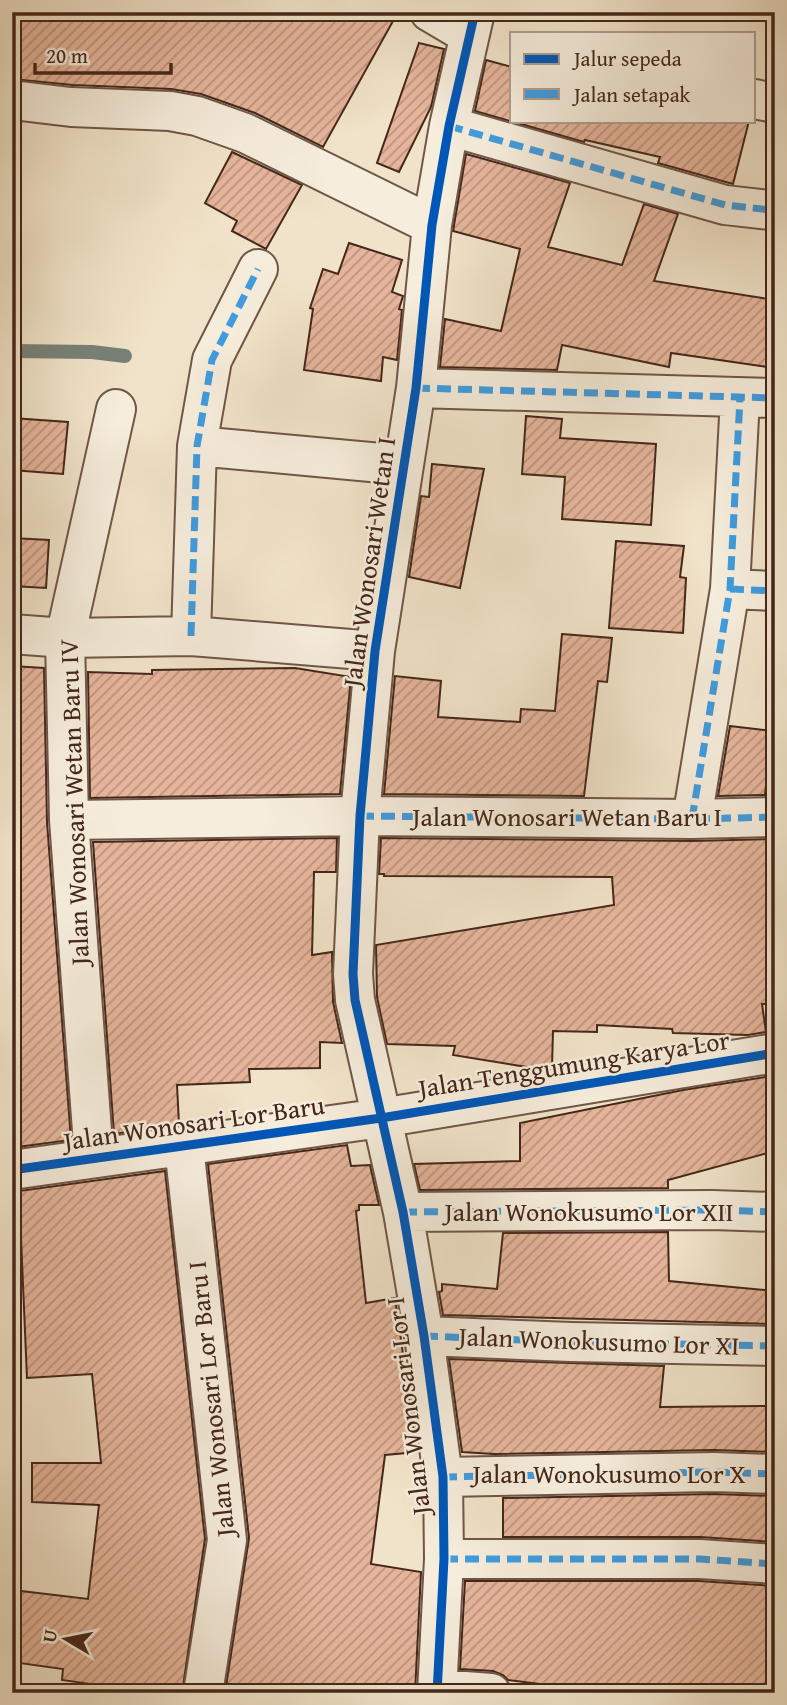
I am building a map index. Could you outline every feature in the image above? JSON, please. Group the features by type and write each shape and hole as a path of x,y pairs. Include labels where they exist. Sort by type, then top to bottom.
{"street":[{"path":"430,12 472,24"},
{"name":"Jalan Wonosari Wetan I","path":"381,1118 355,1000 353,974 360,816 375,651 416,388 432,225 449,126 472,24"},
{"path":"756,99 775,103"},
{"path":"12,100 71,107 170,111 197,116 245,133 432,225"},
{"path":"449,126 724,205 770,211"},
{"path":"191,636 197,446 212,360 258,269"},
{"path":"416,388 757,398 730,589 692,819"},
{"name":"Jalan Wonosari Wetan Baru IV","path":"94,1158 69,820 65,638 116,409"},
{"path":"197,446 403,465"},
{"path":"730,589 775,591"},
{"path":"12,634 65,638 191,636 375,651"},
{"name":"Jalan Wonosari Wetan Baru I","path":"69,820 360,816 692,819 775,817"},
{"name":"Jalan Tenggumung Karya Lor","path":"381,1118 775,1053"},
{"name":"Jalan Wonosari Lor Baru","path":"12,1170 381,1118"},
{"name":"Jalan Wonosari Lor I","path":"381,1118 404,1212 443,1477 444,1559 437,1691"},
{"name":"Jalan Wonosari Lor Baru I","path":"184,1146 227,1540 203,1693"},
{"name":"Jalan Wonokusumo Lor XII","path":"404,1212 775,1212"},
{"name":"Jalan Wonokusumo Lor XI","path":"424,1336 775,1346"},
{"name":"Jalan Wonokusumo Lor X","path":"443,1477 713,1472 775,1474"},
{"path":"444,1559 700,1559 775,1564"},
{"path":"437,1691 491,1693"}],"building":[{"path":"12,12 398,12 323,147 255,113 201,94 171,89 73,85 12,79"},
{"path":"419,43 444,49 431,107 399,172 377,163"},
{"path":"486,60 510,66 510,121 475,111"},
{"path":"514,122 749,122 733,184 658,163 660,157 585,140 584,142"},
{"path":"232,152 302,185 266,249 232,231 237,221 205,203"},
{"path":"466,154 570,183 548,247 622,265 644,204 678,214 654,281 775,300 775,368 671,353 669,367 562,345 557,370 440,367 445,319 501,331 520,249 453,231"},
{"path":"349,243 402,260 392,292 403,296 399,309 402,310 397,360 383,357 381,381 304,370 313,309 310,308 323,269 338,274"},
{"path":"526,416 562,419 560,438 656,444 651,525 562,519 565,477 522,474"},
{"path":"12,418 68,422 63,474 12,470"},
{"path":"432,464 484,469 460,588 409,577 421,496 429,497"},
{"path":"12,538 49,540 46,588 12,586"},
{"path":"616,541 684,546 680,577 686,578 683,633 609,628"},
{"path":"562,634 612,638 607,682 598,681 584,796 384,794 395,676 441,681 438,717 520,722 521,709 555,711"},
{"path":"12,666 44,668 47,822 71,1140 17,1147 16,1128 12,1128"},
{"path":"295,668 351,677 340,794 90,798 88,672 152,674 152,670"},
{"path":"730,726 772,731 765,795 718,796"},
{"path":"337,838 336,872 314,872 312,955 332,952 333,1002 342,1043 320,1042 320,1068 249,1069 250,1082 177,1085 179,1124 114,1134 93,842"},
{"path":"381,838 692,841 775,839 775,1004 762,1004 766,1032 748,1035 673,1033 672,1029 597,1025 597,1032 553,1031 552,1067 527,1067 453,1055 455,1046 387,1044 377,997 376,945 614,905 612,877 384,876 379,874"},
{"path":"772,1076 775,1093 775,1151 668,1180 668,1188 420,1190 414,1164 520,1161 520,1123 683,1090"},
{"path":"347,1145 351,1166 370,1165 379,1205 359,1205 359,1210 356,1211 366,1303 395,1298 417,1452 385,1455 371,1564 421,1572 415,1693 225,1693 249,1538 208,1164"},
{"path":"165,1171 205,1539 182,1693 124,1693 125,1689 62,1680 63,1669 12,1662 12,1590 88,1599 99,1505 32,1502 32,1463 101,1463 92,1374 27,1378 19,1191"},
{"path":"668,1232 669,1281 774,1291 774,1324 443,1315 439,1292 442,1291 442,1284 497,1289 503,1233"},
{"path":"449,1359 664,1366 660,1407 775,1406 775,1452 462,1452"},
{"path":"714,1494 775,1496 775,1542 700,1537 503,1537 503,1498"},
{"path":"465,1581 699,1581 775,1586 775,1693 611,1693 508,1680 493,1671 460,1669"}],"waterway":[{"path":"12,351 92,352 125,356"}],"marked path":[{"path":"449,126 725,205 770,210"},
{"path":"191,636 197,446 212,360 258,269"},
{"path":"416,388 775,398"},
{"path":"692,819 730,589 740,398"},
{"path":"730,589 775,591"},
{"path":"360,816 692,819 775,817"},
{"path":"403,1212 775,1212"},
{"path":"424,1336 775,1346"},
{"path":"443,1477 714,1472 775,1474"},
{"path":"444,1559 700,1559 775,1564"},
{"path":"438,1689 491,1693"}],"cycle path":[{"path":"437,1693 444,1559 443,1477 424,1336 403,1212 355,1000 353,974 360,816 375,651 416,388 432,225 449,126 475,12"},
{"path":"12,1170 381,1118 775,1053"}]}
